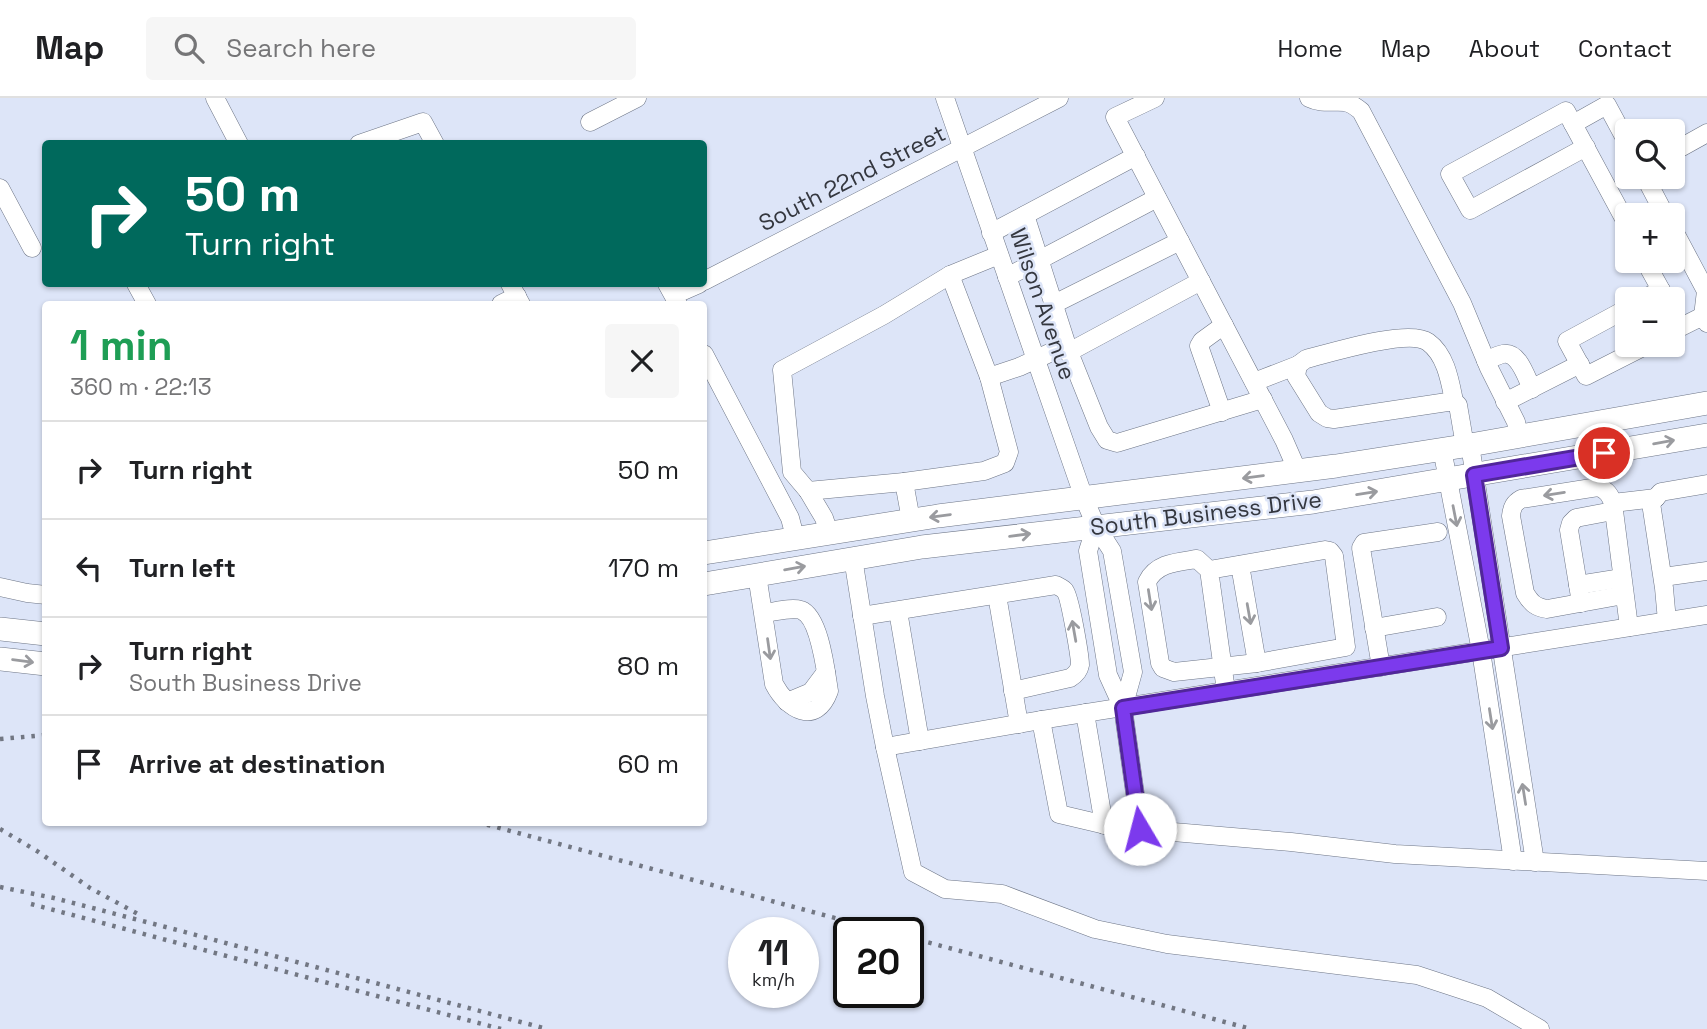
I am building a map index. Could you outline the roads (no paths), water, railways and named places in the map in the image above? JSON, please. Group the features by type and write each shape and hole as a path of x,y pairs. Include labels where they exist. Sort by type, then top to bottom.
{"main road":[{"name":"South Business Drive","path":"707,552 911,520 1298,472 1707,403"},
{"name":"South Business Drive","path":"707,583 922,547 1313,502 1707,435"},
{"path":"0,629 42,634"},
{"path":"0,659 42,664"}],"street":[{"path":"215,98 237,140"},
{"path":"590,122 637,98"},
{"name":"Wilson Avenue","path":"945,98 1084,498 1096,526 1112,551 1133,671 1123,708"},
{"name":"South 22nd Street","path":"707,279 1059,98"},
{"path":"1155,98 1115,117 1291,453 1298,472"},
{"path":"1309,98 1324,103 1345,102 1361,111 1462,303 1486,361 1516,422 1519,436"},
{"path":"1573,124 1607,105 1615,120"},
{"path":"1586,147 1470,210 1450,174 1566,111 1586,147 1616,203"},
{"path":"371,140 423,122 433,140"},
{"path":"1685,146 1707,134"},
{"path":"991,233 1136,156"},
{"path":"0,188 5,210 32,248"},
{"path":"1007,277 1157,198"},
{"path":"1025,215 1069,352 1098,427 1107,440 1118,443 1263,399"},
{"path":"1054,304 1180,241"},
{"path":"1685,252 1706,291 1705,319 1685,322"},
{"path":"829,533 824,518 808,491 792,472 782,370 884,315 950,275 999,255"},
{"path":"808,491 984,471 1005,463 1009,452 989,377 950,275"},
{"path":"1069,352 1201,281"},
{"path":"1615,315 1567,341 1587,376 1624,357"},
{"path":"1222,411 1199,346 1224,324"},
{"path":"1254,382 1298,365 1306,359 1395,339 1427,340 1446,367 1474,475 1535,862"},
{"path":"989,377 1056,350 1069,352"},
{"path":"1486,361 1503,354 1511,354 1516,358 1532,389"},
{"path":"707,360 790,518 795,537"},
{"path":"1505,402 1580,364"},
{"path":"1298,365 1297,376 1319,412 1327,418 1454,401"},
{"path":"1442,449 1481,651 1513,861"},
{"path":"904,482 911,520"},
{"path":"1667,621 1651,503 1661,492 1707,484"},
{"path":"1623,587 1581,603 1547,609 1531,603 1525,593 1511,516 1511,508 1515,502 1598,487 1610,495 1629,628"},
{"path":"1581,603 1569,530 1571,523 1576,518 1613,507 1656,498"},
{"path":"1096,526 1088,551 1108,675 1123,708 1140,829"},
{"path":"1381,667 1361,548 1364,543 1438,532"},
{"path":"1209,570 1329,551 1334,556 1350,672"},
{"path":"853,558 875,696 913,872 945,889 1002,894 1095,929 1167,944 1417,975 1487,998 1540,1029"},
{"path":"1226,691 1222,667 1209,570 1196,559 1166,564 1151,575 1147,582 1163,668 1174,672 1222,667 1257,663 1346,647"},
{"path":"1240,565 1257,663"},
{"path":"1663,577 1707,571"},
{"path":"757,575 774,684 779,694 793,708 813,710 827,698 829,691 815,625 809,615 800,610 763,613"},
{"path":"1578,584 1623,587"},
{"path":"862,617 1056,585 1064,590 1068,597 1080,666 1077,673 1070,678 1013,691"},
{"path":"0,587 42,595"},
{"path":"997,595 1019,724"},
{"path":"898,611 920,741"},
{"path":"885,747 1707,615"},
{"path":"1374,628 1437,617"},
{"path":"1085,713 1104,825"},
{"path":"1041,720 1059,814 1104,825 1291,842 1395,855 1707,871"}],"railway":[{"path":"0,739 42,735"},
{"path":"492,826 833,917"},
{"path":"0,829 90,888 138,914"},
{"path":"0,887 54,898 547,1029"},
{"path":"31,904 501,1029"},
{"path":"924,941 1251,1029"}]}
